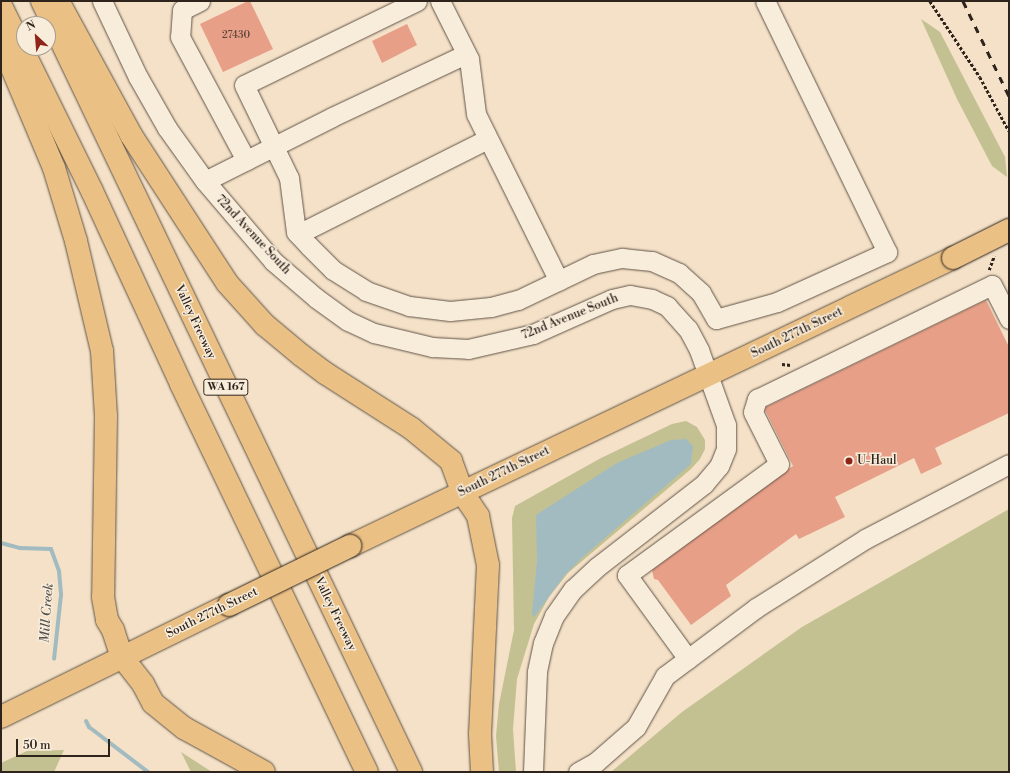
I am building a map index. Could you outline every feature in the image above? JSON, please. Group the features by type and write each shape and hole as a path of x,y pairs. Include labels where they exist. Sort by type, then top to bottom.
{"main road":[{"name":"Valley Freeway","path":"42,1 411,772"},
{"path":"58,1 131,135 227,283 265,325 324,374 411,428 451,461 462,492 478,516 488,565 480,734 482,772"},
{"name":"WA 167","path":"1,6 92,191 184,392 367,772"},
{"path":"1,42 54,168 76,241 102,351 106,416 103,597 107,620 114,630 122,656 153,703 162,712 184,728 264,772"},
{"name":"South 277th Street","path":"1,717 122,656 599,425 708,376 1009,230"}],"street":[{"name":"72nd Avenue South","path":"102,1 138,76 167,128 205,181 273,261 316,298 348,321 374,333 432,347 468,349 533,334 612,299 637,296 660,302 678,316 699,350 726,425 726,449 712,475 597,567 573,589 554,616 543,643 537,672 533,772"},
{"path":"200,1 182,10 180,38 246,160"},
{"path":"417,1 244,86 289,178 298,234 333,270 366,291 409,306 450,311 491,307 518,300 593,264 622,258 652,261 679,274 701,293 716,319 776,302 887,252 766,1"},
{"path":"440,1 466,54 476,114 560,281"},
{"path":"205,181 274,146 466,54"},
{"path":"298,234 488,139"},
{"path":"688,659 627,575 779,464 752,412 757,399 992,285 1009,320"},
{"path":"578,772 596,762 636,727 665,676 756,608 865,539 1009,464"},
{"path":"671,509 686,531"}],"path":[{"path":"930,1 980,76 1009,131"}],"shaded area":[{"path":"921,19 940,32 1005,157 1007,177 992,166 957,99"},
{"path":"686,421 697,427 705,440 705,449 700,459 691,469 568,573 549,597 534,624 517,679 513,729 516,772 499,772 496,736 499,704 514,630 512,518 515,506 601,458 672,424"},
{"path":"1009,509 1009,772 611,772 682,712 802,627"},
{"path":"64,750 54,772 1,772 1,763 27,751"},
{"path":"181,752 212,772 191,772"}],"water":[{"path":"686,439 693,446 691,464 583,557 565,575 534,617 532,614 537,560 536,515 617,463 671,440"}],"building":[{"path":"250,1 273,49 223,72 200,24"},
{"path":"407,24 417,45 382,63 372,41"},
{"name":"U-Haul","path":"986,300 1009,347 1009,413 935,448 942,464 921,474 914,458 835,497 845,517 799,539 796,534 726,585 731,596 691,625 658,580 654,579 652,570 793,466 765,410 766,407"}],"waterway":[{"name":"Mill Creek","path":"1,543 20,548 51,549 59,571 61,595 54,659"},
{"name":"Mill Creek","path":"86,721 89,727 148,772"}],"railway":[{"path":"963,1 1009,96"}],"place":[{"name":"U-Haul","path":"849,461"}]}
